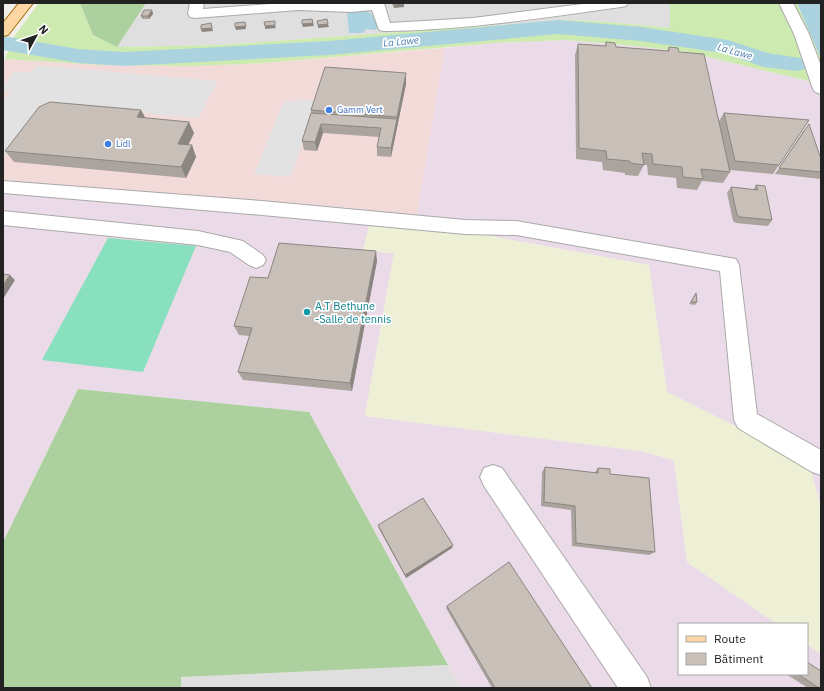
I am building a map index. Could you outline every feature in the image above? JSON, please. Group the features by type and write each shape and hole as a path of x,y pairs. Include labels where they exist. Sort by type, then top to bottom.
{"main road":[{"path":"3,32 26,3"}],"lane":[{"path":"196,3 195,14 298,6 351,8 377,4 384,27 410,27 487,20 621,3"},
{"path":"786,3 791,11 810,56 821,89"},
{"path":"3,187 262,208 466,227 516,228 729,265 746,420 821,463"},
{"path":"3,218 198,238 236,246 256,260"},
{"path":"493,476 636,688"}],"shaded area":[{"path":"146,3 670,3 670,28 568,20 221,45 117,47"},
{"path":"565,40 687,52 821,84 821,508 810,466 773,445 667,392 648,265 485,235 369,226 363,251 394,253 365,416 641,451 674,460 687,562 776,623 678,623 678,675 808,675 808,645 821,654 821,688 461,688 309,412 78,389 3,542 3,180 220,200 310,204 417,215 445,48 495,43"},
{"path":"445,48 418,215 310,204 220,200 3,180 3,59 100,65 194,66 265,63"},
{"path":"37,65 218,81 198,118 45,104 5,157 3,156 3,101 11,92 3,91 3,86 15,71 30,73"},
{"path":"316,100 291,177 254,174 284,101"},
{"path":"448,665 461,688 181,688 181,677"}],"green space":[{"path":"39,3 80,3 93,35 117,47 221,45 568,20 670,28 670,3 797,3 821,59 821,84 687,52 565,40 495,43 265,63 194,66 100,65 5,59 13,38"},
{"path":"80,3 146,3 117,47 93,35"},
{"path":"369,226 485,235 649,265 667,392 773,445 810,466 821,508 821,654 808,645 808,623 776,623 687,562 674,460 641,451 365,416 394,253 363,251"},
{"path":"108,238 196,246 143,372 42,360"},
{"path":"78,389 309,412 448,665 181,677 181,688 3,688 3,542"}],"water":[{"path":"797,3 821,3 821,59"},
{"path":"365,10 373,15 378,28 375,30 367,29 362,33 349,33 347,13"}],"building":[{"path":"393,3 403,3 404,4 393,5"},
{"path":"144,10 152,10 148,16 141,16"},
{"path":"312,19 313,23 302,24 302,20"},
{"path":"327,19 328,24 318,25 317,21"},
{"path":"275,21 275,25 265,26 264,22"},
{"path":"245,22 246,26 235,27 235,23"},
{"path":"211,23 212,28 201,29 201,25"},
{"path":"606,42 615,43 616,47 669,51 669,47 678,48 679,52 704,54 730,172 701,169 703,179 683,177 682,167 653,164 652,154 642,153 644,165 630,163 630,161 607,159 606,151 579,148 578,44 606,46"},
{"path":"325,67 406,73 397,117 311,110"},
{"name":"Lidl","path":"50,102 141,110 137,117 189,122 178,144 192,145 181,167 5,151 39,107"},
{"path":"311,113 397,119 391,148 377,147 381,128 321,124 315,142 302,141"},
{"path":"724,113 809,120 779,165 735,161"},
{"path":"809,124 821,159 821,172 779,168"},
{"path":"756,185 765,186 772,220 740,217 737,215 731,187 758,190"},
{"name":"A.T Bethune -Salle de tennis","path":"279,243 376,251 350,383 238,372 252,328 234,326 250,277 268,278"},
{"path":"3,274 10,275 3,285"},
{"path":"696,293 697,302 691,302"},
{"path":"545,467 598,473 598,468 610,469 610,474 649,478 655,552 576,543 575,506 544,502"},
{"path":"423,498 453,545 405,575 378,525"},
{"path":"509,562 592,688 495,688 447,606"},
{"path":"808,663 821,671 821,688 800,675 808,675"}],"waterway":[{"name":"La Lawe","path":"3,43 78,56 125,59 329,48 558,27 641,34 728,47 764,60 797,64"}],"place":[{"name":"Gamm Vert","path":"329,110"},
{"name":"Lidl","path":"108,144"},
{"name":"A.T Bethune -Salle de tennis","path":"307,312"}]}
